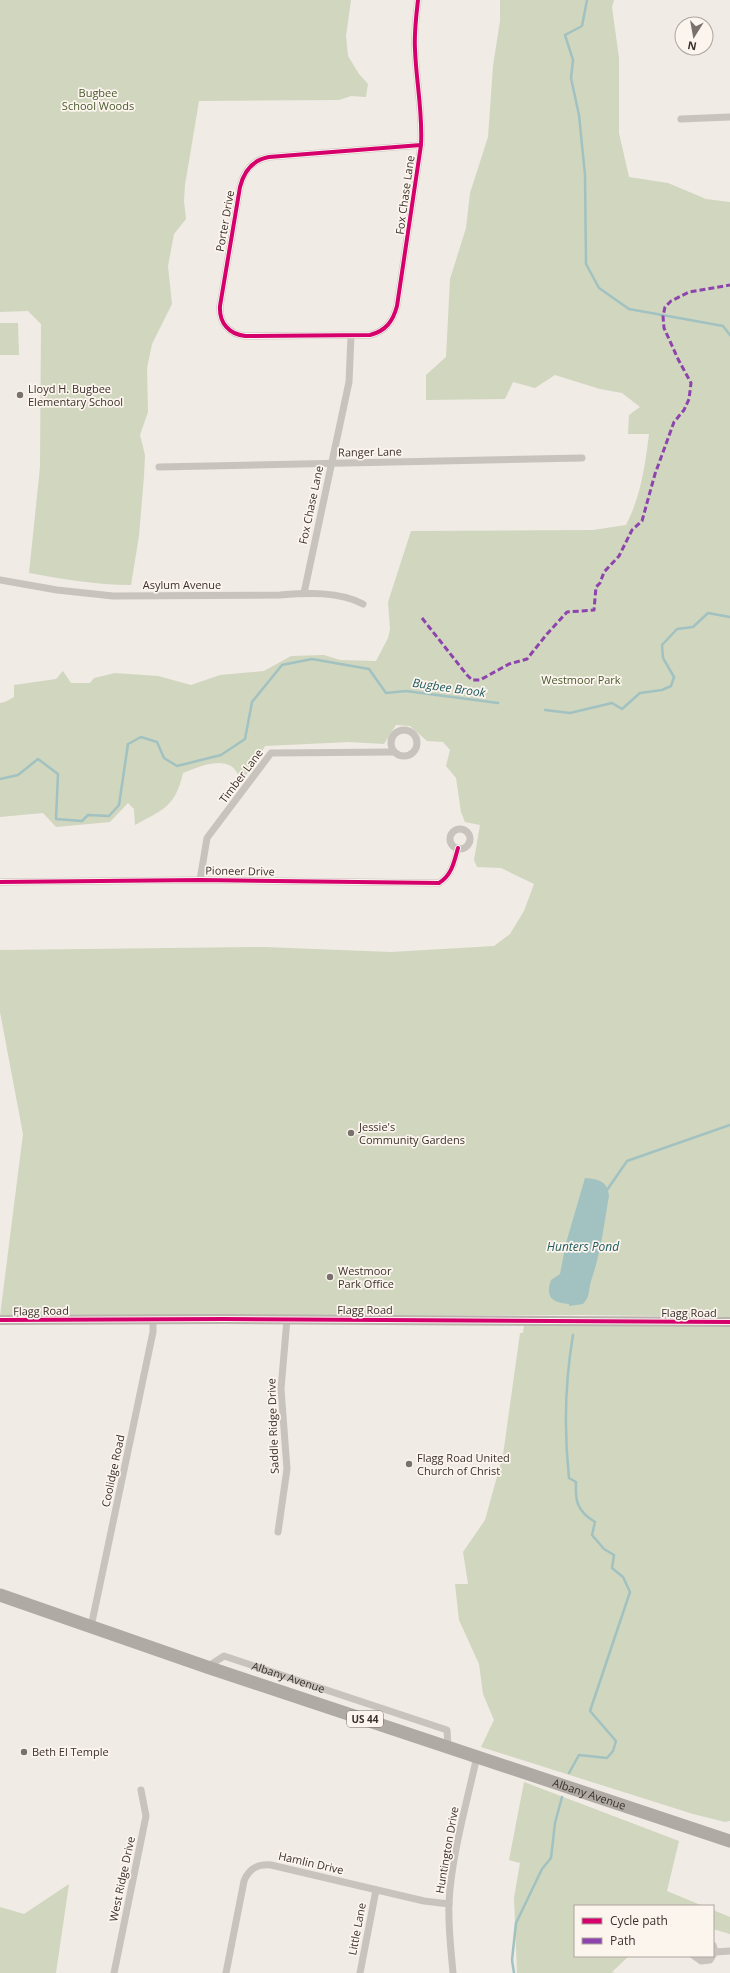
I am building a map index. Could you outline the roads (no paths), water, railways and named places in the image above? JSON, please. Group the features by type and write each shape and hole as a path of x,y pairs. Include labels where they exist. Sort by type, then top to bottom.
{"highway":[{"name":"Albany Avenue","path":"0,1596 207,1667 730,1841"}],"street":[{"name":"Fox Chase Lane","path":"304,593 330,463 349,382 351,336 375,334 384,329 393,318 397,306 421,145 422,125 415,50 415,28 418,0"},
{"path":"681,119 730,117"},
{"name":"Porter Drive","path":"351,336 245,336 233,333 224,323 220,313 220,306 242,179 250,166 264,158 421,145"},
{"name":"Ranger Lane","path":"159,467 582,458"},
{"name":"Asylum Avenue","path":"0,580 58,590 113,596 280,595 304,593 342,596 363,604"},
{"name":"Timber Lane","path":"200,880 208,838 272,753 394,752"},
{"name":"Pioneer Drive","path":"0,882 200,880 440,883 447,878 458,848"},
{"name":"Coolidge Road","path":"91,1628 153,1332 154,1319"},
{"name":"Flagg Road","path":"0,1320 286,1319 730,1322"},
{"name":"Saddle Ridge Drive","path":"278,1532 287,1469 281,1396 286,1319"},
{"name":"Huntington Drive","path":"453,1973 449,1904 460,1834 477,1756"},
{"name":"West Ridge Drive","path":"114,1973 146,1816 141,1790"},
{"name":"Hamlin Drive","path":"226,1973 244,1881 250,1870 256,1866 271,1865 424,1901 449,1904"},
{"name":"Little Lane","path":"360,1973 376,1890"},
{"path":"714,1948 730,1951"},
{"path":"695,1957 701,1962 707,1961 713,1957"}],"water":[{"name":"Hunters Pond","path":"585,1178 602,1182 607,1187 609,1196 600,1248 586,1301 583,1304 569,1306 569,1304 558,1302 551,1298 549,1286 551,1280 560,1274 566,1243"}],"waterway":[{"path":"587,0 582,26 565,35 573,60 571,78 579,115 585,175 586,264 599,288 629,309 723,326 730,335"},
{"path":"545,710 570,713 612,703 622,709 640,693 662,690 671,686 674,677 663,658 662,645 677,629 693,627 708,613 730,617"},
{"name":"Bugbee Brook","path":"0,779 18,775 38,759 58,774 56,819 82,821 88,815 109,816 119,805 128,744 141,737 157,742 164,758 177,766 221,755 245,739 252,702 282,665 312,659 369,669 386,693 406,691 498,703"},
{"path":"607,1190 627,1161 730,1125"},
{"path":"569,1773 579,1755 607,1758 613,1751 616,1741 590,1711 630,1592 623,1577 612,1568 614,1555 604,1549 592,1535 595,1522 584,1514 578,1505 576,1482 569,1478 566,1442 566,1406 568,1371 573,1335"},
{"path":"514,1973 512,1960 516,1923 542,1869 551,1858 555,1823 562,1797"}],"place":[{"name":"Lloyd H. Bugbee Elementary School","path":"20,395"},
{"name":"Jessie's Community Gardens","path":"351,1133"},
{"name":"Westmoor Park Office","path":"330,1277"},
{"name":"Flagg Road United Church of Christ","path":"409,1464"},
{"name":"Beth El Temple","path":"24,1752"}],"park label":[{"name":"Bugbee School Woods","path":"98,99"},
{"name":"Westmoor Park","path":"581,680"}]}
